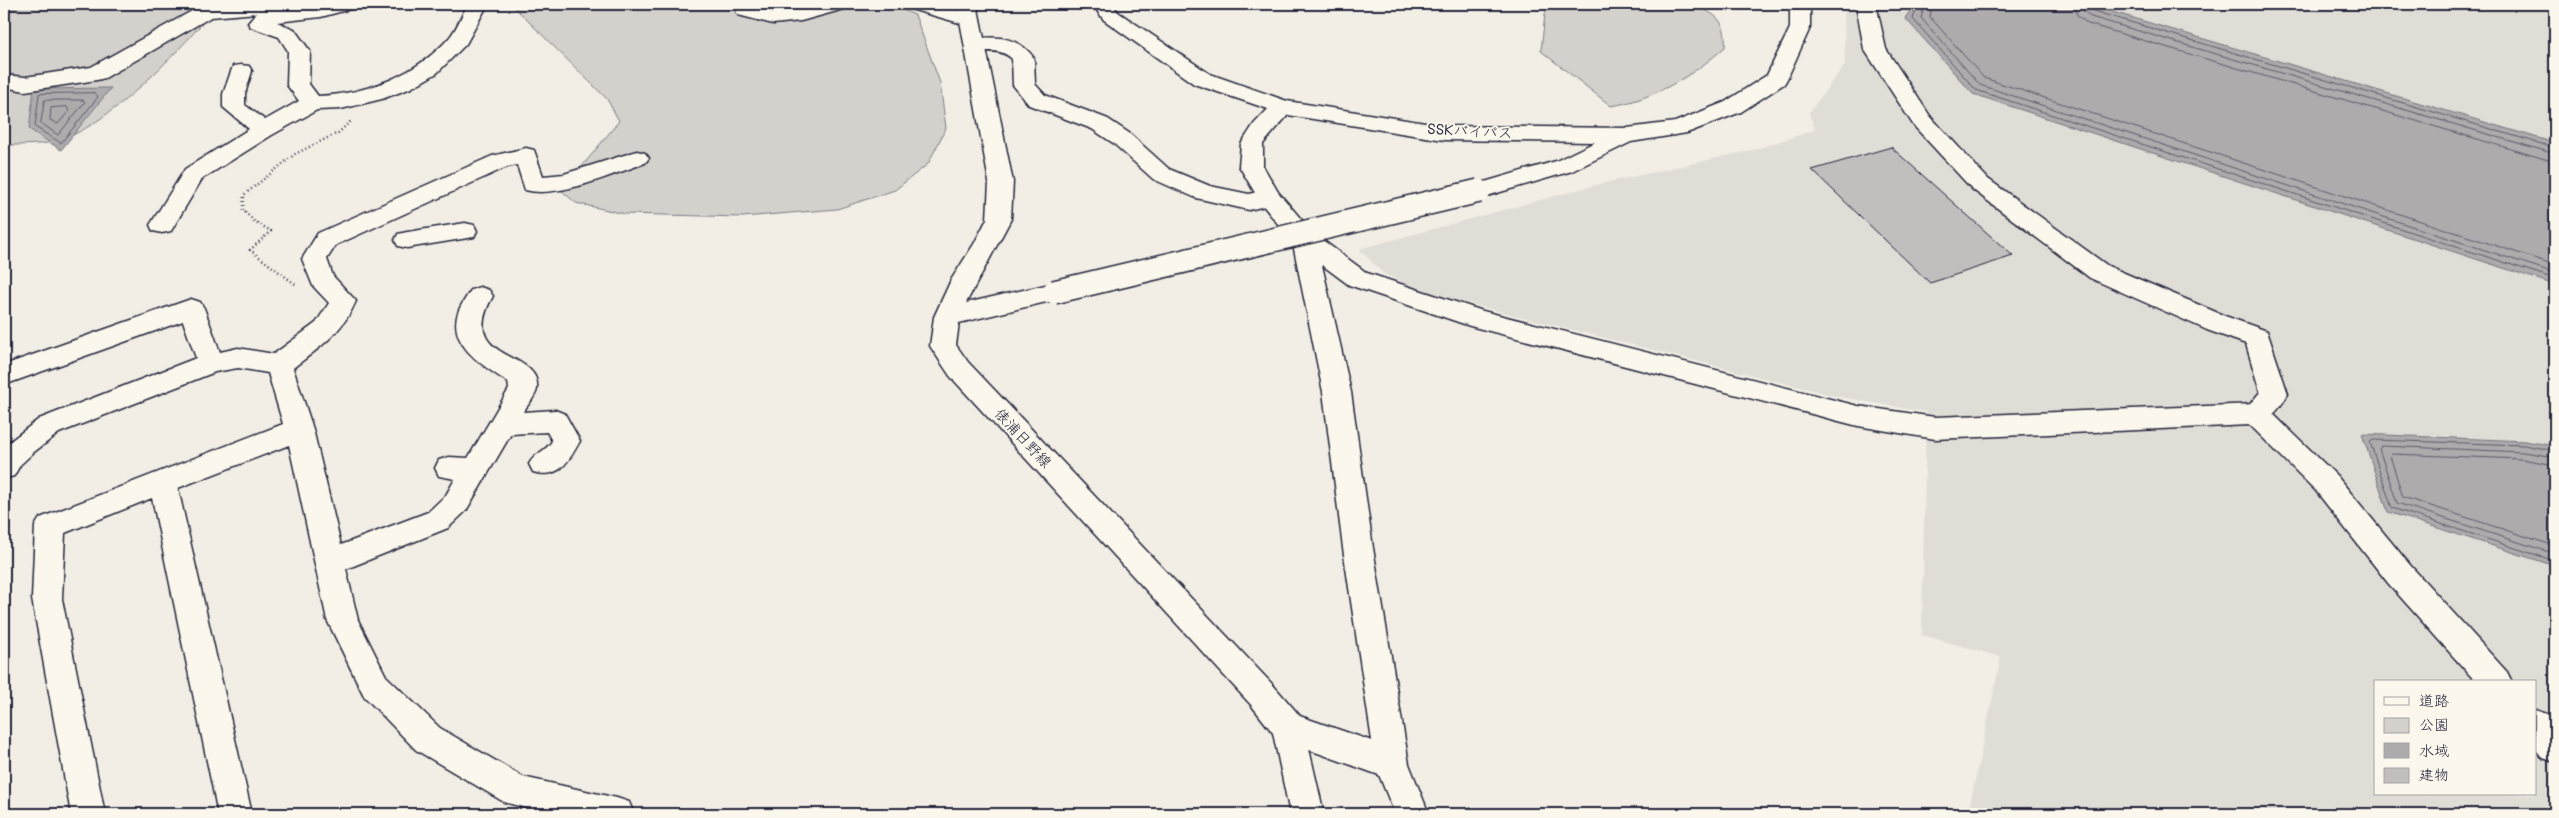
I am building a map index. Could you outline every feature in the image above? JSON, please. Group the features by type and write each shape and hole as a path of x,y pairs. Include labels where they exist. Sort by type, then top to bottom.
{"street":[{"path":"4,81 25,84 97,73 206,11 293,4"},
{"path":"312,103 298,85 299,51 287,33 258,23 262,18 320,12 347,4"},
{"path":"162,225 193,174 264,130 312,103 341,102 374,94 404,83 429,68 459,40 478,4"},
{"path":"743,4 745,10 773,18 801,15 841,4"},
{"path":"914,4 968,12"},
{"name":"SSKバイパス","path":"1090,4 1107,10 1202,79 1283,107 1444,133 1627,135 1679,128 1733,107 1776,79 1800,28 1800,4"},
{"path":"1283,107 1262,129 1252,144 1251,166 1269,197 1304,240 1358,279 1479,319 1858,416 1935,428 1980,428 2256,414 2274,394 2258,338 2099,272 1980,184 1922,121 1875,49 1866,4"},
{"name":"俵浦日野線","path":"968,12 1002,182 999,219 986,246 964,280 947,317 943,346 959,369 1263,696 1288,727 1307,814"},
{"path":"976,45 997,43 1013,47 1024,58 1024,85 1036,100 1100,124 1121,138 1161,174 1204,193 1249,202 1269,197"},
{"path":"241,71 234,94 234,107 264,130"},
{"path":"947,317 1479,191 1564,166 1627,135"},
{"path":"4,468 9,458 24,444 49,426 211,363 238,358 279,365 333,323 340,312 343,301 322,280 314,259 327,238 386,210 500,161 526,155 533,185 566,182 603,161 637,158"},
{"path":"386,210 412,248 465,231"},
{"path":"1304,240 1337,392 1358,548 1392,764 1412,814"},
{"path":"329,563 438,520 456,503 462,469 502,424 523,389 521,377 479,350 468,324 470,310 480,296"},
{"path":"4,375 191,308 211,363"},
{"path":"279,365 299,429 343,620 375,686 428,739 517,803 617,814"},
{"path":"2256,414 2326,483 2399,574 2494,680"},
{"path":"502,424 555,421 566,440 556,458 543,464"},
{"path":"88,814 47,599 50,526 299,429"},
{"path":"163,482 235,814"},
{"path":"2536,726 2555,748"},
{"path":"1288,727 1392,764"}],"path":[{"path":"302,290 287,276 261,262 250,250 270,231 254,221 243,210 244,195 295,154 338,133 371,104 374,94"}],"shaded area":[{"path":"1844,4 2555,4 2555,814 2368,814 2360,811 2359,814 1968,814 2001,657 1922,635 1926,412 1840,397 1423,292 1384,274 1359,249 1596,185 1753,150 1815,130 1809,113 1845,64"}],"green space":[{"path":"25,4 218,4 165,63 120,104 96,122 74,135 53,142 4,145 4,12"},
{"path":"511,4 888,4 915,15 940,83 946,128 928,164 895,190 837,209 743,217 625,214 576,203 562,191 619,121 607,99"},
{"path":"1549,4 1689,4 1705,10 1717,18 1724,30 1725,47 1700,67 1672,85 1642,98 1611,106 1541,51 1545,14"}],"water":[{"path":"1915,4 2086,4 2555,143 2555,285 1973,94 1905,18"},
{"path":"111,88 61,150 29,129 34,89"},
{"path":"2362,434 2525,441 2555,446 2555,566 2388,512"}],"building":[{"path":"1891,147 2013,256 1930,283 1812,170"}]}
